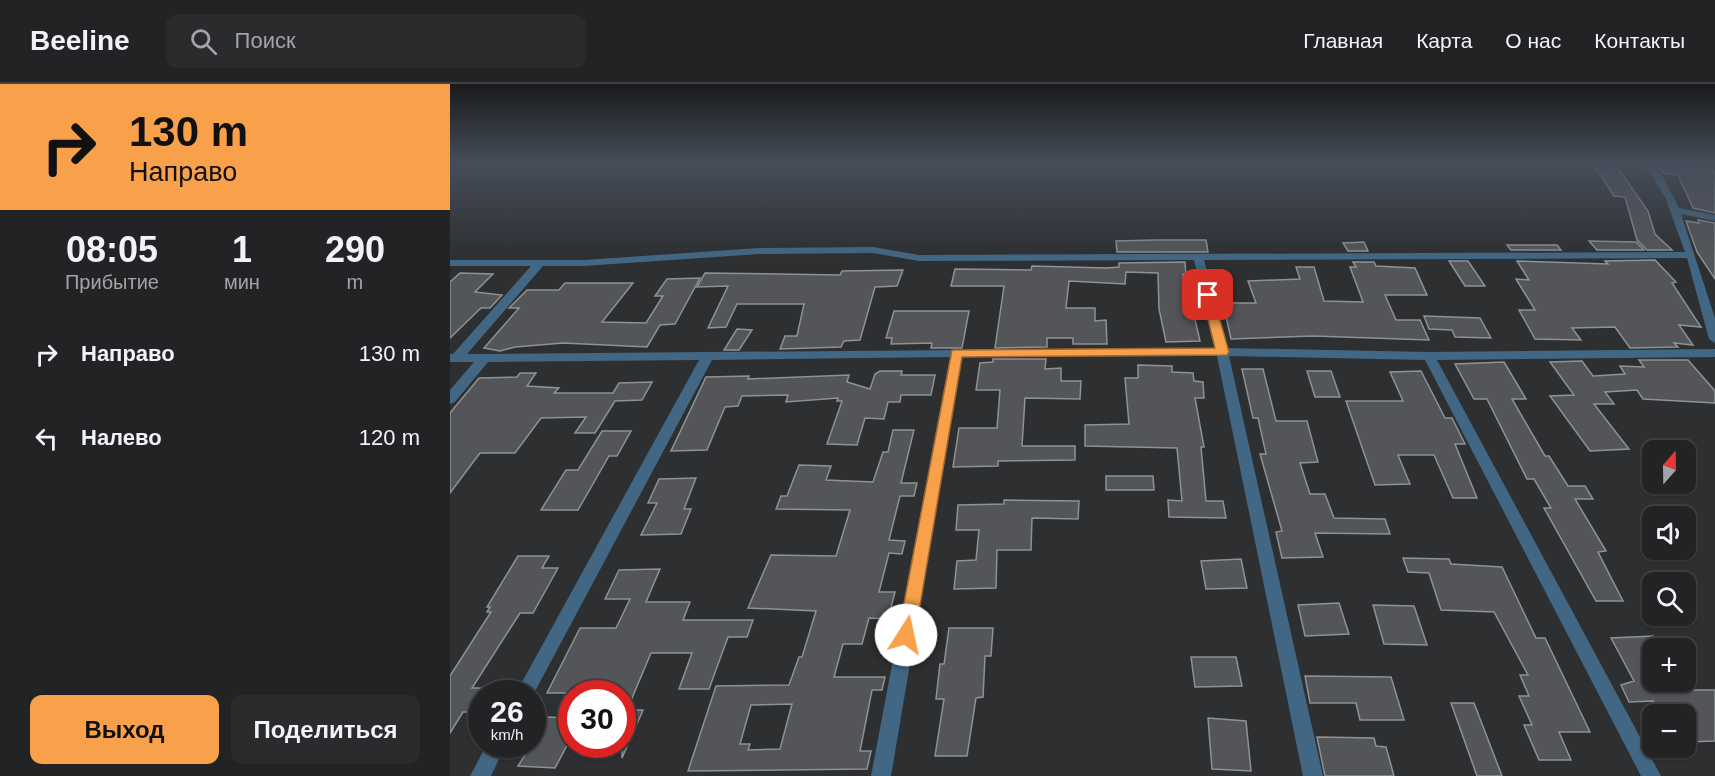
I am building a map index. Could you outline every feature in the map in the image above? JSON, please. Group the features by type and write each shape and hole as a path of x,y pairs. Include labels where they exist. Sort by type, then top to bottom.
{"street":[{"path":"1665,194 1674,210 1691,255 1715,339"},
{"path":"1674,210 1715,218"},
{"path":"450,263 595,262 751,251 850,250 885,251 919,258 1691,255"},
{"path":"1198,257 1222,352 1313,776"},
{"path":"453,358 540,263"},
{"path":"453,358 957,353 1222,352 1429,356 1715,353"},
{"path":"881,776 957,353"},
{"path":"1429,356 1651,776"},
{"path":"532,680 707,357"},
{"path":"450,399 484,358"},
{"path":"480,776 490,758"}],"building":[{"path":"1613,194 1636,194 1648,211 1655,234 1672,250 1647,250 1637,240 1625,197"},
{"path":"1687,194 1715,194 1715,213 1693,208"},
{"path":"1698,220 1715,223 1715,279 1697,252 1686,221 1699,223"},
{"path":"1206,240 1208,252 1117,252 1116,241"},
{"path":"1589,241 1636,242 1644,250 1597,250"},
{"path":"1364,242 1368,251 1348,251 1343,243"},
{"path":"1507,245 1557,245 1561,250 1511,250"},
{"path":"1655,260 1676,282 1672,283 1701,327 1679,325 1693,345 1674,343 1678,347 1630,348 1615,327 1572,328 1581,340 1535,339 1519,310 1535,310 1516,279 1529,280 1517,261 1608,264 1605,261"},
{"path":"1449,261 1468,261 1485,286 1465,286"},
{"path":"1185,262 1184,306 1192,306 1200,341 1166,342 1159,309 1158,273 1126,272 1125,284 1069,281 1066,308 1095,308 1095,321 1106,320 1107,344 1073,344 1073,338 1047,338 1047,347 995,348 1004,286 951,286 955,269 1031,270 1032,266 1107,268 1119,267 1119,263"},
{"path":"1353,262 1374,262 1376,266 1415,268 1427,295 1385,295 1396,320 1420,320 1429,340 1313,336 1231,339 1223,303 1256,303 1248,281 1300,279 1296,267 1314,267 1324,301 1363,302 1350,267 1356,267"},
{"path":"903,270 897,286 875,287 860,340 844,341 841,347 780,349 785,336 797,336 804,304 737,304 726,327 708,328 728,286 697,287 705,273 840,275 842,271"},
{"path":"460,273 493,274 475,292 502,295 490,308 481,308 450,338 450,282"},
{"path":"700,278 675,324 660,325 647,347 563,343 515,347 500,351 484,348 519,308 509,308 527,290 559,290 565,283 633,283 602,322 646,323 663,296 655,296 667,279"},
{"path":"894,311 969,311 962,348 931,348 932,343 891,344 892,338 886,338"},
{"path":"1424,316 1480,318 1491,338 1455,337 1452,330 1429,329"},
{"path":"737,329 752,330 739,350 724,350"},
{"path":"993,359 1046,359 1045,369 1061,368 1061,381 1081,381 1080,399 1025,398 1022,446 1075,446 1075,460 998,461 998,466 953,467 959,428 997,428 1000,390 976,390 980,363 993,362"},
{"path":"1639,360 1688,360 1715,391 1715,403 1643,399 1637,390 1605,392 1614,404 1594,404 1629,449 1590,451 1550,396 1574,395 1550,362 1582,361 1593,376 1625,374 1620,366 1644,367"},
{"path":"1504,362 1526,399 1512,399 1545,456 1549,456 1568,486 1585,486 1593,499 1575,499 1606,551 1598,552 1623,601 1596,601 1544,508 1551,508 1534,479 1527,479 1487,399 1474,399 1455,364"},
{"path":"1138,365 1172,366 1172,372 1193,373 1194,381 1203,382 1204,398 1195,398 1204,447 1201,447 1206,501 1223,501 1226,518 1169,517 1168,500 1182,501 1177,448 1085,446 1085,425 1129,424 1125,378 1138,378"},
{"path":"1242,369 1263,369 1276,421 1307,421 1318,462 1300,463 1310,494 1325,494 1334,518 1385,519 1390,534 1315,533 1323,557 1282,558 1276,532 1282,531 1260,454 1266,454 1258,418 1253,418"},
{"path":"880,371 902,371 901,375 935,375 931,395 901,395 900,402 888,402 884,419 865,418 857,445 827,444 842,401 837,401 838,398 786,402 788,395 742,396 738,406 725,407 707,450 671,451 706,377 749,376 748,379 849,375 847,382 870,389 875,374"},
{"path":"1307,371 1331,371 1340,397 1315,397"},
{"path":"1421,371 1445,418 1452,418 1465,444 1455,444 1477,498 1453,498 1434,455 1398,455 1410,484 1375,485 1346,401 1403,401 1390,372"},
{"path":"520,373 536,373 527,386 559,388 554,393 613,393 619,383 652,382 642,400 615,401 595,433 575,433 586,417 541,418 515,453 480,453 450,493 450,413 479,378 517,377"},
{"path":"893,430 914,430 901,483 917,483 914,496 900,496 889,540 905,541 902,554 889,553 879,592 895,592 888,619 869,618 862,644 843,644 834,677 885,677 882,690 872,690 860,751 871,751 867,769 688,771 716,686 789,685 799,657 802,657 816,611 748,608 771,555 836,556 850,510 776,509 781,496 787,496 799,465 831,466 826,480 873,482 883,452 888,452","holes":["792,704 780,749 748,750 750,744 740,744 751,705"]},
{"path":"602,431 631,431 617,456 609,456 578,510 541,510 566,470 578,470"},
{"path":"1106,476 1153,476 1154,490 1106,490"},
{"path":"696,478 684,509 691,509 681,534 641,535 657,503 648,503 659,479"},
{"path":"1004,500 1079,501 1078,519 1032,518 1031,550 997,550 996,588 954,589 957,561 976,560 979,530 956,530 958,505 1004,504"},
{"path":"518,556 549,556 542,568 558,568 533,613 520,613 477,680 468,680 468,712 463,712 450,733 450,676 491,612 487,612 490,607 487,607"},
{"path":"1403,558 1449,559 1451,564 1502,567 1536,638 1545,638 1590,732 1559,732 1571,760 1539,760 1524,725 1532,725 1519,696 1529,696 1520,675 1528,675 1494,612 1441,610 1429,573 1408,572"},
{"path":"1241,559 1247,588 1206,589 1201,561"},
{"path":"660,569 646,602 690,602 683,620 753,620 747,637 728,637 709,689 679,689 692,653 651,653 636,689 636,680 558,680 558,693 547,693 580,628 616,628 630,599 605,599 619,570"},
{"path":"1339,603 1349,634 1305,636 1298,605"},
{"path":"1373,605 1414,606 1427,645 1384,644"},
{"path":"949,628 993,628 991,656 985,656 983,697 976,698 967,756 935,756 944,699 936,699 940,664 944,664"},
{"path":"1653,636 1653,638 1642,638 1642,692 1715,690 1715,741 1696,742 1696,704 1629,702 1621,685 1634,681 1611,638"},
{"path":"1191,657 1236,657 1242,686 1195,687"},
{"path":"1305,676 1391,677 1404,720 1360,720 1356,703 1310,703"},
{"path":"1451,703 1474,703 1502,776 1477,776"},
{"path":"636,710 643,710 636,726"},
{"path":"546,717 558,717 558,758 560,758 555,768 518,766 523,758 546,758"},
{"path":"1208,718 1246,721 1251,771 1212,769"},
{"path":"1317,737 1374,738 1376,746 1386,747 1394,776 1325,776"}],"route":[{"path":"906,635 957,353 1222,352 1208,295"}]}
